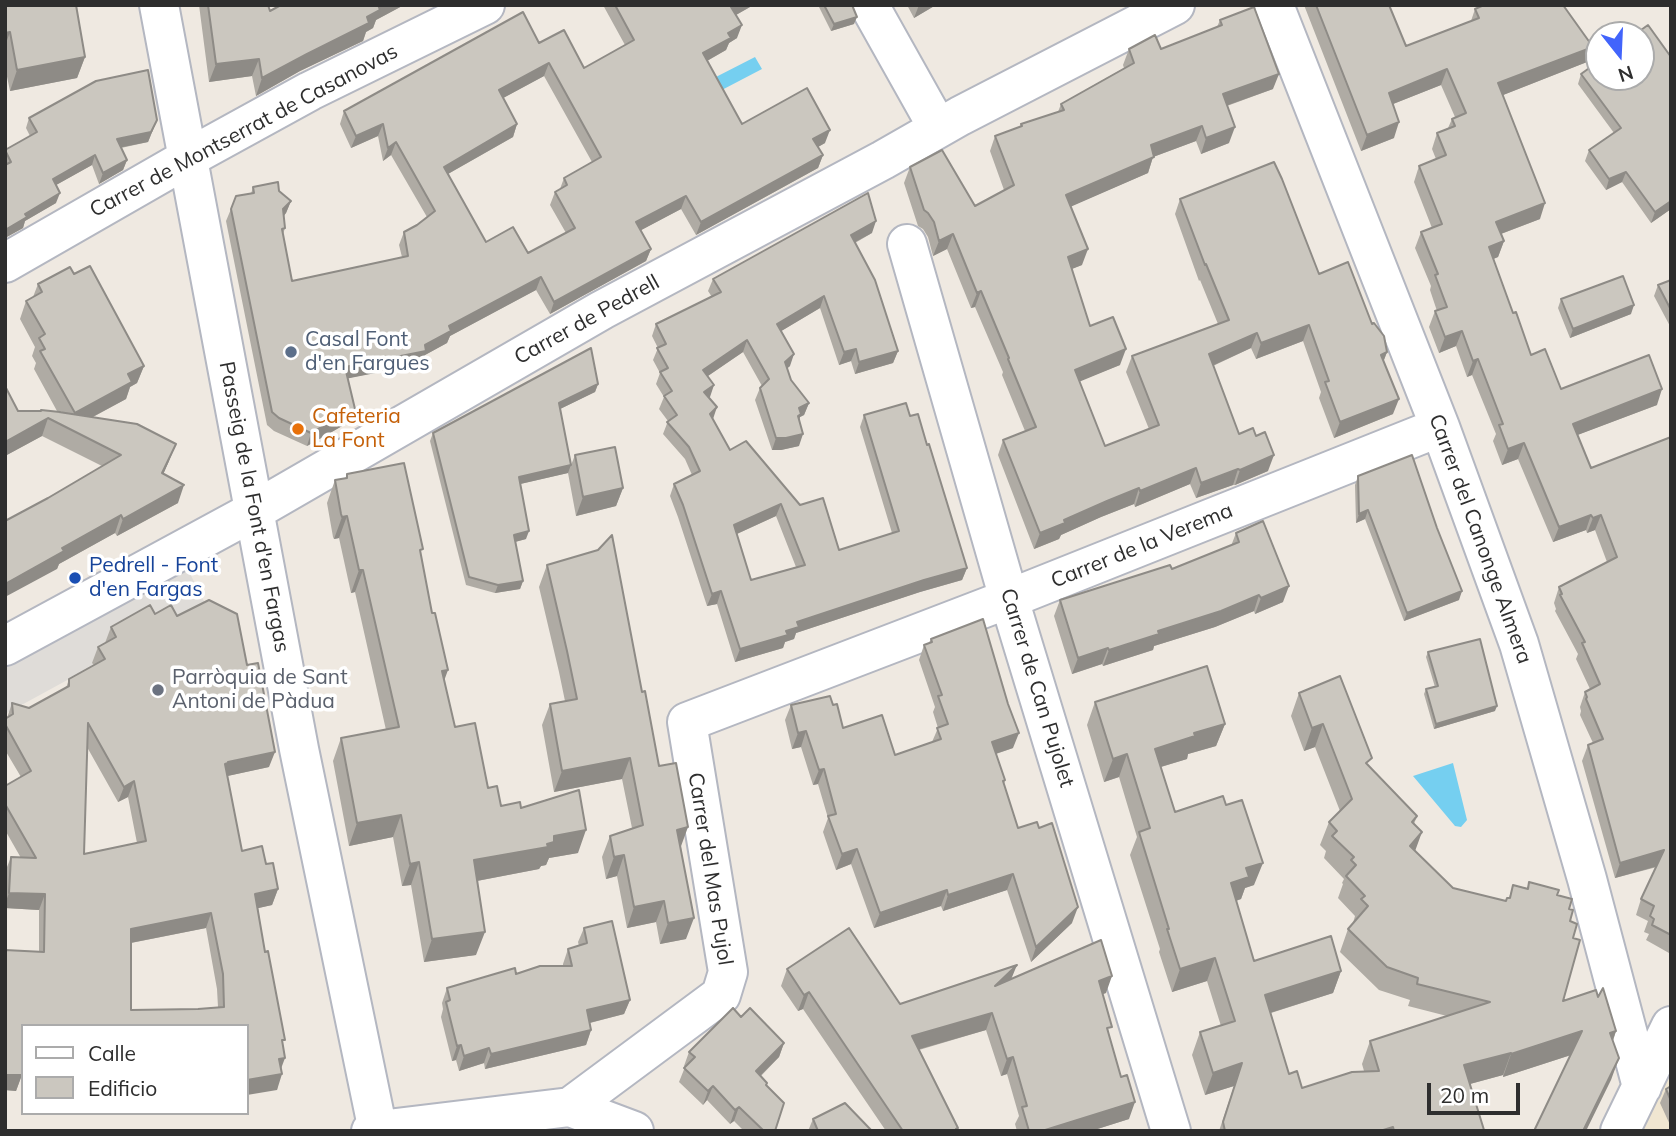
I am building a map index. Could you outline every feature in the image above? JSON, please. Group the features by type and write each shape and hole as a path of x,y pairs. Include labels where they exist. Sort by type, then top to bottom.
{"street":[{"name":"Passeig de la Font d'en Fargas","path":"159,5 302,763 378,1131"},
{"name":"Carrer de Montserrat de Casanovas","path":"5,263 310,91 485,5"},
{"path":"869,5 939,128"},
{"name":"Carrer de Pedrell","path":"5,646 254,511 602,310 939,128 1175,5"},
{"name":"Carrer del Canonge Almera","path":"1275,5 1440,427 1519,644 1587,879 1642,1087"},
{"name":"Carrer de Can Pujolet","path":"906,244 1009,599 1171,1131"},
{"name":"Carrer de la Verema","path":"687,722 1009,599 1440,427"},
{"name":"Carrer del Mas Pujol","path":"570,1107 721,995 728,972 687,722"},
{"path":"1620,1131 1671,1026"},
{"path":"371,1131 570,1107 634,1131"}],"shaded area":[{"path":"185,564 206,605 168,625 105,642 111,652 93,666 5,714 5,661"},
{"path":"1671,1071 1671,1131 1643,1131"}],"water":[{"path":"755,57 762,69 718,92 712,79"},
{"path":"1453,763 1467,820 1461,827 1455,826 1413,776"}],"building":[{"path":"5,5 76,5 85,57 17,70 10,32 5,33"},
{"path":"208,5 268,5 270,11 281,5 378,5 380,10 367,17 369,23 262,78 259,59 216,64"},
{"path":"615,5 734,5 731,7 742,25 728,33 731,38 703,53 742,124 807,88 830,130 813,139 823,155 701,222 686,196 636,222 651,249 554,302 541,277 449,326 451,331 425,345 426,351 345,367 355,409 311,433 272,412 231,209 236,196 254,193 253,187 278,182 279,191 291,201 283,209 285,228 282,229 292,281 408,256 404,232 435,211 396,142 388,148 383,124 356,136 344,111 523,12 539,43 564,30 584,68 634,40","holes":["549,63 601,157 564,178 567,185 555,192 575,228 528,253 513,227 486,242 444,167 517,124 499,90"]},
{"path":"824,5 852,5 857,17 834,24"},
{"path":"1316,5 1389,5 1406,46 1479,18 1475,9 1484,5 1563,5 1585,36 1585,50 1498,83 1545,203 1496,222 1504,241 1489,247 1531,355 1545,349 1561,389 1649,355 1662,389 1573,424 1591,468 1671,437 1671,935 1652,925 1654,919 1650,916 1654,906 1641,899 1664,850 1620,863 1588,745 1603,739 1585,692 1600,684 1582,643 1585,642 1560,595 1562,594 1559,587 1617,557 1601,515 1593,518 1591,515 1559,527 1524,443 1508,449 1499,425 1503,424 1478,359 1473,361 1462,331 1445,337 1435,311 1447,307 1435,275 1438,274 1421,232 1442,224 1419,166 1446,155 1437,133 1455,126 1452,119 1466,113 1447,69 1389,93 1399,122 1367,135"},
{"path":"1254,7 1279,74 1223,94 1235,127 1206,138 1202,126 1151,145 1154,157 1066,195 1088,249 1068,257 1090,326 1113,317 1126,349 1075,370 1105,446 1159,425 1132,356 1229,320 1180,199 1274,162 1319,274 1348,262 1372,324 1374,323 1384,336 1387,352 1381,355 1399,399 1340,422 1325,382 1329,381 1309,325 1261,343 1257,333 1209,354 1239,434 1253,428 1256,436 1265,432 1274,455 1201,483 1196,468 1107,501 1040,533 1003,440 1036,427 981,291 977,293 953,234 939,241 934,222 924,210 910,167 942,150 975,206 1014,185 995,136 1064,110 1061,104 1134,63 1129,49 1155,35 1161,49 1222,25 1220,20"},
{"path":"1655,35 1671,57 1671,201 1655,212 1626,172 1609,179 1589,150 1621,128 1594,91 1655,91"},
{"path":"148,70 157,120 151,132 117,139 127,160 103,173 95,155 53,179 60,193 25,214 27,217 5,230 5,165 11,162 5,150 37,132 29,118 96,81"},
{"path":"868,193 876,221 851,235 875,280 898,351 859,362 856,349 844,352 824,296 777,324 794,354 785,362 791,380 809,403 799,408 801,414 798,416 803,434 776,438 760,388 769,379 747,340 703,370 714,385 704,392 717,407 710,414 730,450 746,441 800,505 823,498 839,550 899,531 864,415 906,403 910,416 918,414 967,568 797,622 799,627 786,631 788,635 740,649 721,591 712,594 674,484 700,471 689,447 667,422 677,415 664,396 672,391 660,372 668,368 657,348 666,344 656,324 721,292 713,279","holes":["781,504 805,565 751,580 734,525"]},
{"path":"90,266 144,366 128,374 132,382 75,413 40,351 45,349 39,338 45,334 26,301 42,292 38,284 70,267 74,274"},
{"path":"1623,276 1634,305 1573,329 1561,299"},
{"path":"1671,280 1671,310 1658,285"},
{"path":"591,348 598,384 559,403 571,465 519,477 529,531 514,535 523,581 498,585 469,577 433,433"},
{"path":"5,386 18,411 60,412 137,424 176,444 162,473 184,485 123,519 121,515 5,584 5,521 121,455 48,418 5,442"},
{"path":"615,447 623,488 583,497 575,455"},
{"path":"1412,455 1462,591 1407,613 1368,510 1359,514 1358,476"},
{"path":"404,463 423,549 420,550 432,613 435,613 448,670 442,671 455,727 475,723 488,788 497,786 501,806 520,802 521,808 579,790 586,830 554,836 554,842 547,844 548,847 474,860 485,932 432,939 419,862 410,864 401,815 357,823 341,738 399,727 363,570 359,570 347,516 342,517 341,514 335,480 347,478 347,474"},
{"path":"1263,521 1289,586 1261,598 1259,595 1221,611 1158,631 1159,634 1078,658 1060,600 1170,565 1172,569 1239,542 1236,533"},
{"path":"612,535 659,766 676,763 688,827 677,830 694,918 668,923 664,901 634,907 624,855 614,857 610,836 643,825 630,758 562,771 550,704 577,699 547,565 598,550"},
{"path":"209,600 237,614 247,665 258,663 275,752 225,764 242,851 262,846 266,864 273,863 278,889 255,894 285,1040 282,1040 285,1058 279,1059 282,1074 248,1080 248,1024 21,1024 21,1075 5,1075 5,950 44,952 45,894 9,893 11,857 36,858 5,804 5,786 31,771 5,724 5,719 13,714 12,703 29,708 69,686 69,679 105,659 98,647 116,637 111,627 150,605 155,614 171,605 177,616","holes":["88,723 124,787 134,781 146,841 84,854","211,913 223,974 224,1007 131,1010 131,929"]},
{"path":"983,619 1019,733 992,742 1018,828 1037,822 1039,828 1052,823 1078,907 1036,947 1013,874 948,895 947,890 880,913 857,849 842,854 828,816 836,814 824,769 819,770 806,731 798,733 791,705 830,696 833,705 837,704 843,728 882,715 895,755 941,739 937,728 948,724 938,696 942,695 924,645 932,642 931,639"},
{"path":"1480,639 1497,706 1436,724 1426,689 1438,686 1428,652"},
{"path":"1207,666 1225,724 1155,749 1175,812 1223,796 1226,805 1242,800 1263,863 1246,868 1249,877 1231,883 1254,961 1331,936 1341,971 1265,995 1289,1074 1297,1071 1302,1088 1352,1072 1379,1071 1370,1041 1490,1002 1417,984 1418,978 1387,967 1348,929 1368,906 1361,899 1365,896 1346,876 1356,865 1351,860 1354,857 1332,836 1337,831 1329,822 1352,799 1323,724 1312,728 1299,693 1340,676 1372,758 1366,763 1417,816 1412,822 1422,832 1410,846 1453,888 1506,901 1510,898 1513,885 1528,889 1529,882 1559,890 1557,895 1572,899 1570,921 1577,924 1573,938 1580,940 1563,1001 1596,990 1598,997 1603,988 1616,1031 1610,1033 1619,1058 1583,1131 1534,1131 1582,1031 1511,1054 1464,1065 1484,1130 1394,1131 1393,1127 1380,1131 1225,1131 1223,1122 1242,1063 1213,1073 1200,1032 1235,1021 1215,958 1180,969 1139,832 1150,828 1127,754 1113,759 1095,702"},
{"path":"612,921 630,1000 587,1010 591,1030 491,1054 489,1048 464,1056 461,1045 457,1046 446,1002 450,1000 447,988 515,968 516,974 540,966 572,966 568,949 587,943 584,928"},
{"path":"849,928 900,1004 1017,965 995,986 1101,940 1112,976 1099,981 1112,1027 1107,1028 1121,1077 1127,1075 1135,1102 1042,1131 1029,1131 1022,1107 1027,1106 1013,1057 1007,1059 992,1013 912,1036 958,1128 957,1131 903,1131 809,992 804,995 787,969"},
{"path":"733,1008 741,1017 750,1008 784,1043 756,1071 784,1103 775,1131 764,1131 739,1107 735,1110 713,1086 708,1091 684,1068 695,1057 689,1052"},
{"path":"1671,1086 1671,1101 1666,1089"},
{"path":"845,1103 872,1131 818,1131 813,1119"}],"place":[{"name":"Casal Font d'en Fargues","path":"291,352"},
{"name":"Cafeteria La Font","path":"298,429"},
{"name":"Pedrell - Font d'en Fargas","path":"75,578"},
{"name":"Parròquia de Sant Antoni de Pàdua","path":"158,690"}]}
